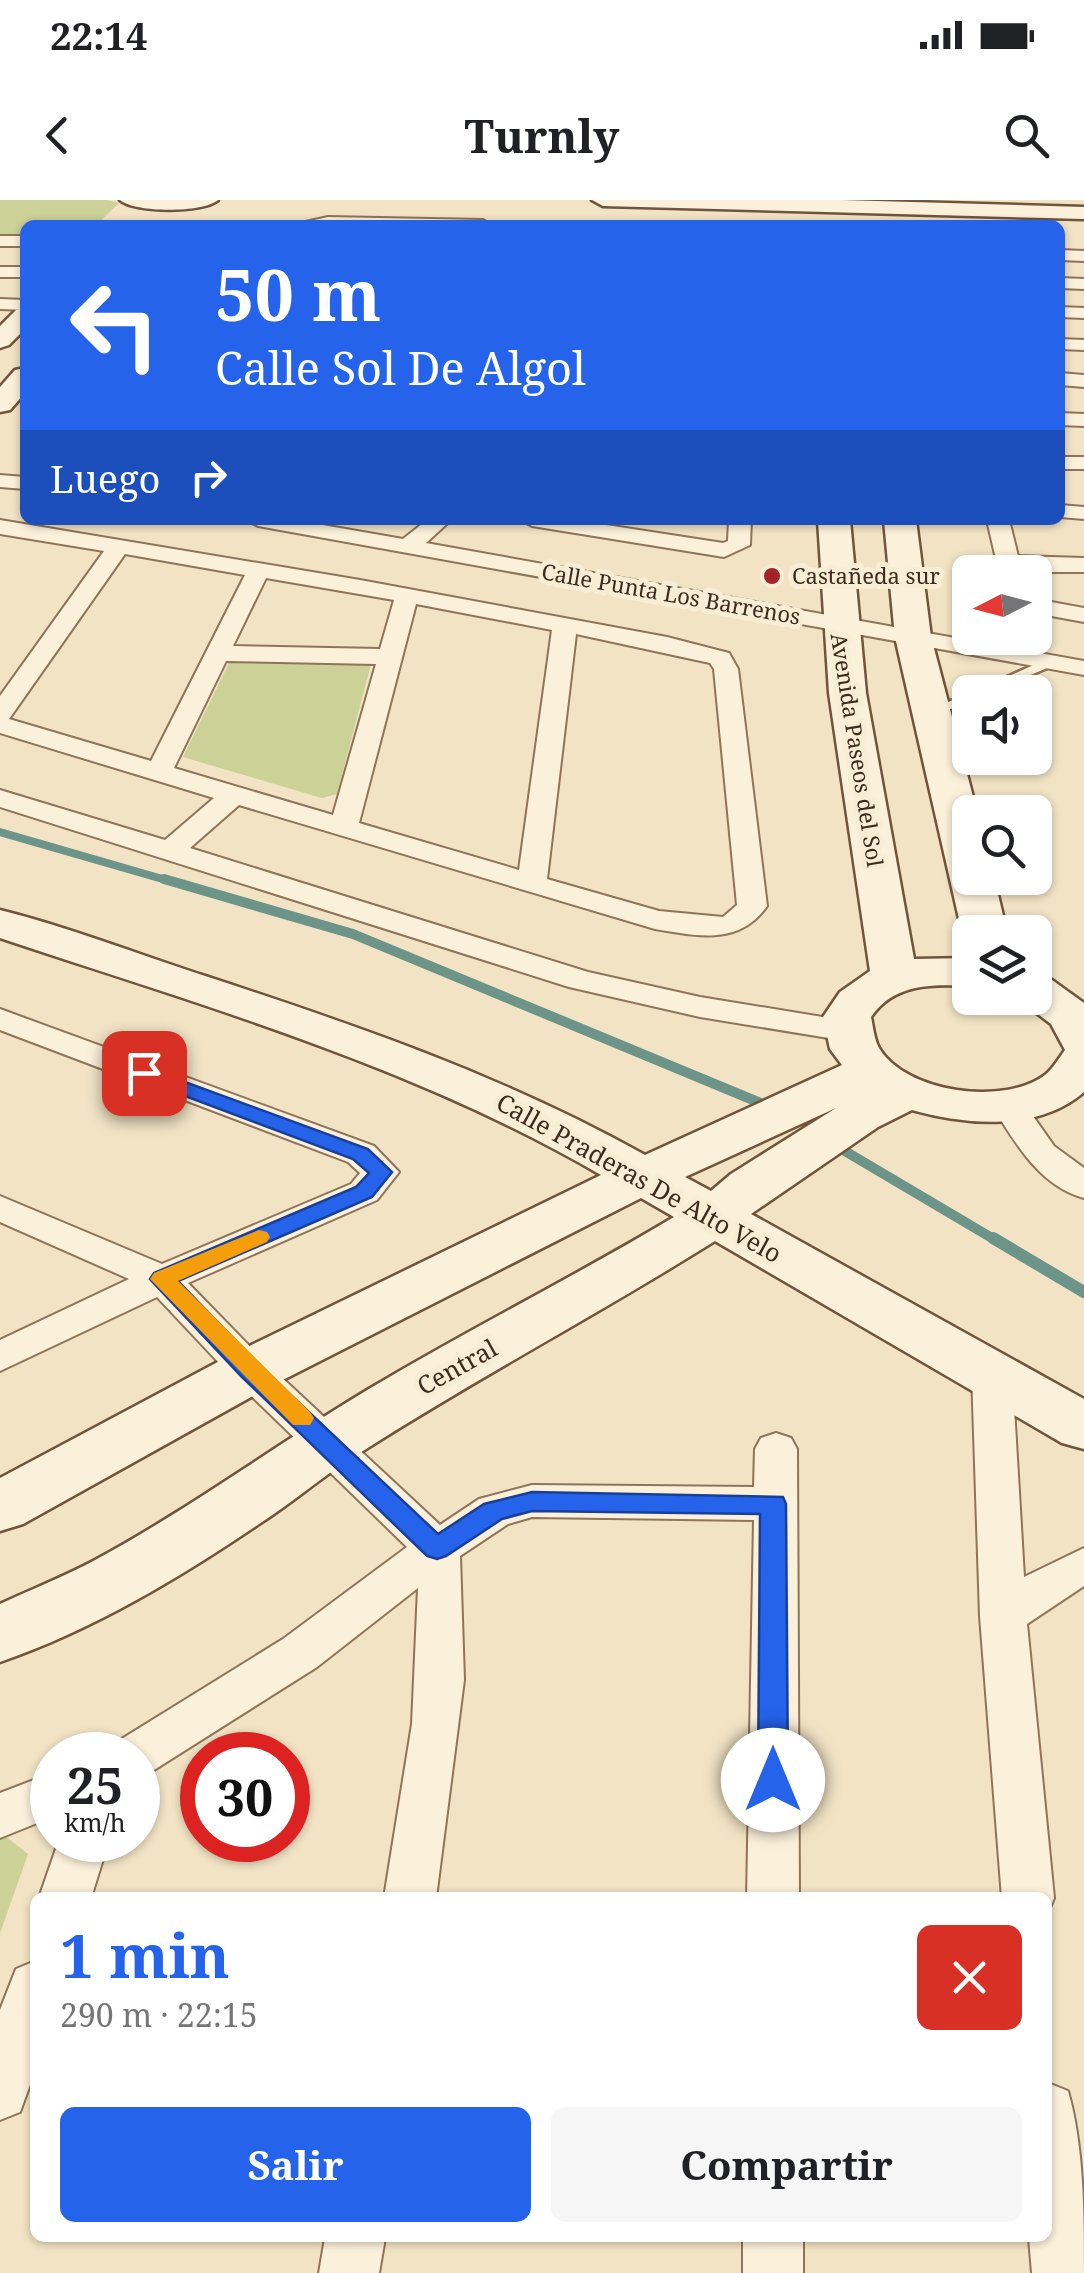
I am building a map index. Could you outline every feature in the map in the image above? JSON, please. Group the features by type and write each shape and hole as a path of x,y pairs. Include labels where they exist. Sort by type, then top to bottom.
{"street":[{"path":"132,200 197,201"},
{"path":"603,200 820,210 1084,213"},
{"path":"973,200 1084,204"},
{"path":"121,220 140,201"},
{"path":"172,220 197,201"},
{"path":"0,340 20,320"},
{"path":"0,404 20,383"},
{"name":"Calle Punta Los Barrenos","path":"287,525 1084,668"},
{"path":"398,544 410,525"},
{"path":"398,544 431,525"},
{"path":"593,525 724,550 738,544 740,525"},
{"name":"Avenida Paseos del Sol","path":"834,525 837,624 895,978"},
{"path":"901,525 913,637 952,797"},
{"path":"999,525 1006,555"},
{"path":"0,527 407,596 667,644 720,658 726,669 752,906 745,918 729,926 655,920 0,725"},
{"path":"0,714 120,546"},
{"path":"1052,566 1084,565"},
{"path":"159,772 259,570"},
{"path":"344,826 407,596"},
{"path":"1052,609 1084,615"},
{"path":"532,883 565,625"},
{"path":"218,653 390,658"},
{"path":"170,851 234,794"},
{"path":"0,798 580,980 700,1007 861,1082 958,1105 1009,1106 1052,1094 1068,1084 1084,1058"},
{"name":"Calle Praderas De Alto Velo","path":"0,923 290,1018 668,1166 732,1202 992,1373 1084,1427"},
{"path":"861,1082 853,1005 864,994 895,978 933,970 952,971"},
{"path":"0,1019 361,1154 381,1172 364,1192 162,1279 0,1357"},
{"path":"0,1507 250,1371 668,1166 861,1082"},
{"name":"Central","path":"0,1634 118,1579 240,1505 328,1443 732,1202 861,1082"},
{"path":"1009,1106 1041,1154 1084,1186"},
{"path":"0,1208 162,1279 250,1371 437,1549 443,1636 436,1739 411,1892"},
{"path":"992,1373 1002,1616 1027,1892"},
{"path":"773,1892 776,1448"},
{"path":"160,1741 300,1653 437,1549 494,1511 532,1502 773,1504"},
{"path":"1002,1616 1053,1580 1084,1566"},
{"path":"0,1816 30,1804"},
{"path":"67,1892 77,1862"},
{"path":"0,2092 30,2003"},
{"path":"1052,2157 1062,2273"},
{"path":"349,2273 354,2242"},
{"path":"773,2242 773,2273"}],"lane":[{"path":"1020,675 1049,662"},
{"path":"931,712 952,704"}],"green space":[{"path":"0,200 119,203 101,220 20,220 20,236 0,236"},
{"path":"230,661 371,664 337,794 322,798 183,757"},
{"path":"0,1832 28,1854 0,1933"}],"waterway":[{"path":"0,832 173,882"},
{"path":"164,879 353,934 770,1107"},
{"path":"833,1144 997,1241"},
{"path":"993,1238 1084,1292"}],"slow traffic":[{"path":"259,1237 162,1279 301,1418"}],"place":[{"name":"Castañeda sur","path":"772,576"}],"route":[{"path":"144,1073 361,1154 381,1172 364,1192 162,1279 250,1371 437,1549 472,1522 494,1511 532,1502 773,1504 773,1780"}]}
